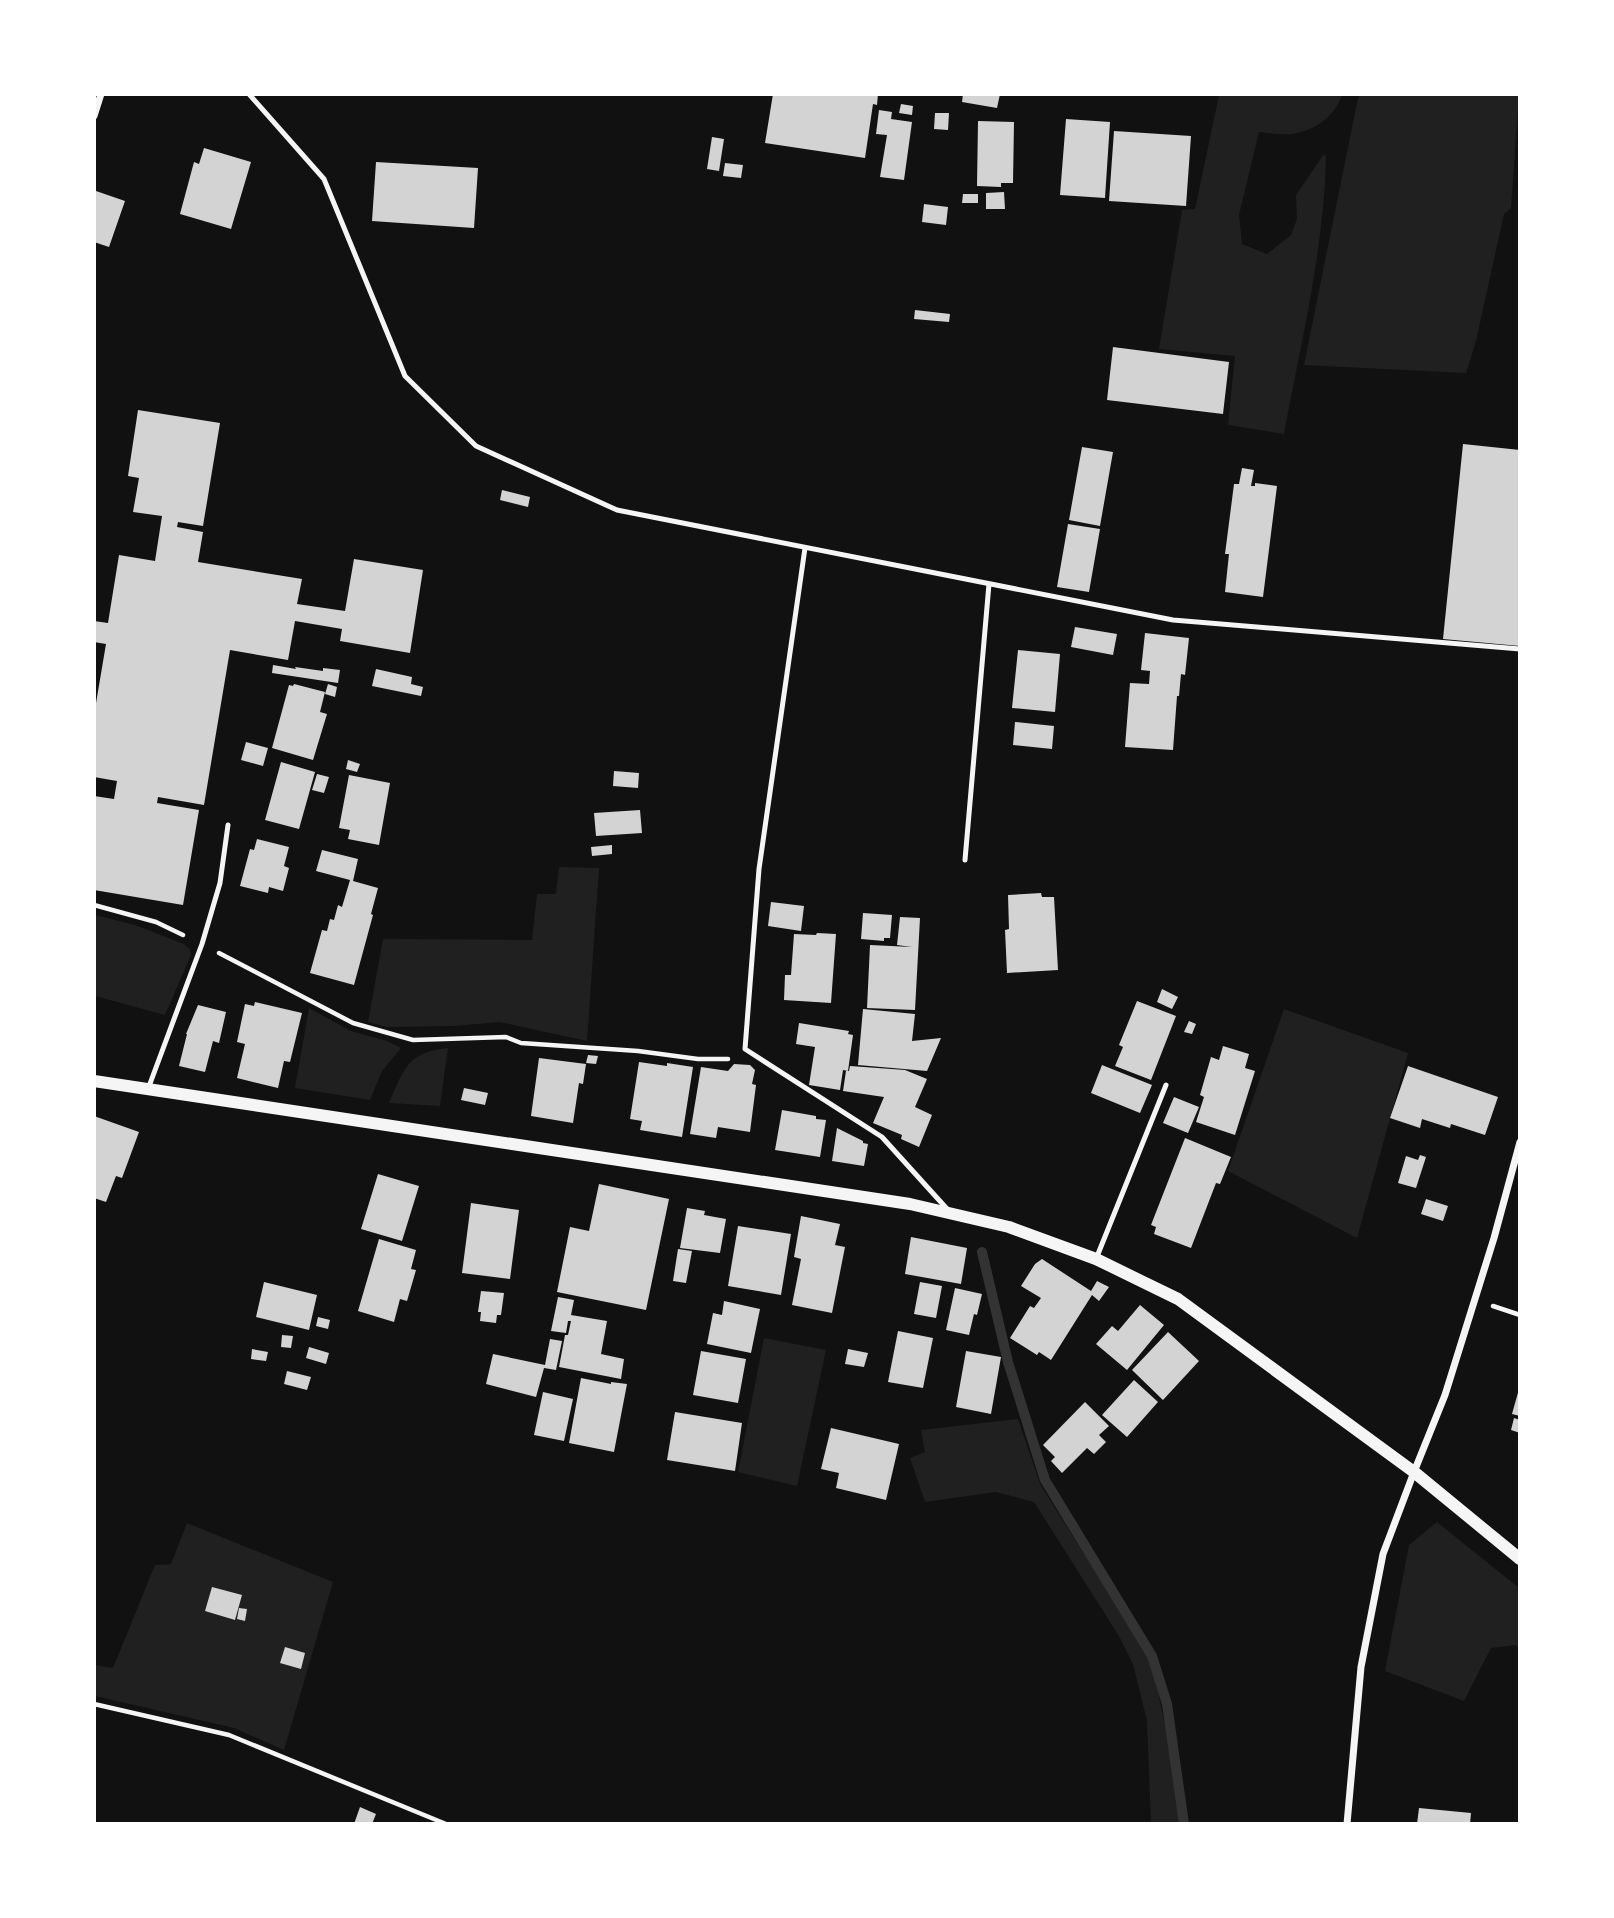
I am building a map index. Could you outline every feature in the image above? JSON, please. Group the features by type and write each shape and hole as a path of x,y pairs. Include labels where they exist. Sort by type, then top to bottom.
{"street":[{"path":"94,116 101,94"},
{"path":"94,1082 910,1204 1009,1227 1096,1259 1178,1299 1414,1472 1520,1559"},
{"path":"1347,1824 1364,1655 1383,1554 1445,1395 1494,1238 1520,1142"}],"lane":[{"path":"249,94 324,179 405,376 476,446 617,510 1173,620 1520,649"},
{"path":"805,548 759,869 745,1049 882,1137 950,1212"},
{"path":"965,860 989,584"},
{"path":"148,1089 202,944 220,883 228,825"},
{"path":"1096,1259 1166,1085"}],"path":[{"path":"94,905 156,922 353,1023 414,1040 506,1037 521,1043 638,1051 698,1059 738,1059 745,1049"},
{"path":"94,1704 229,1735 446,1824"}],"shaded area":[{"path":"1361,94 1519,95 1511,208 1504,214 1476,341 1466,373 1304,365 1358,98"},
{"path":"1219,95 1342,95 1329,116 1309,130 1288,134 1259,132 1239,215 1242,244 1267,254 1291,235 1297,219 1296,195 1324,154 1326,157 1321,227 1284,434 1228,425 1235,356 1159,349 1182,210 1195,209"},
{"path":"559,867 599,868 587,1041 500,1022 387,1027 368,1022 383,939 532,940 537,894 556,894"},
{"path":"95,915 135,925 184,944 190,949 191,955 165,1015 95,996"},
{"path":"309,1008 351,1031 387,1041 401,1048 382,1071 370,1100 295,1088"},
{"path":"1284,1009 1408,1053 1357,1238 1228,1171"},
{"path":"448,1048 440,1106 389,1103 403,1072 415,1058 434,1050"},
{"path":"764,1338 826,1350 797,1486 738,1472"},
{"path":"1018,1419 1041,1486 1151,1659 1172,1758 1179,1823 1151,1823 1147,1721 1133,1664 1119,1636 1034,1502 996,1492 925,1502 910,1458 925,1452 921,1430"},
{"path":"1437,1522 1519,1588 1519,1648 1515,1645 1491,1648 1464,1701 1385,1671 1409,1545"},
{"path":"187,1523 333,1582 284,1750 234,1728 95,1696 95,1665 113,1668 155,1565 171,1564"}],"building":[{"path":"773,94 878,94 877,105 873,104 865,158 765,143"},
{"path":"963,94 1000,94 997,108 962,102"},
{"path":"901,104 913,106 912,115 899,113"},
{"path":"879,110 892,112 891,119 912,122 904,180 880,177 887,135 876,134"},
{"path":"935,113 949,113 948,130 934,129"},
{"path":"1066,119 1110,122 1105,198 1060,195"},
{"path":"978,121 1014,122 1013,183 1001,183 1001,187 977,186"},
{"path":"1114,131 1191,136 1186,206 1109,201"},
{"path":"712,137 724,139 719,171 707,169"},
{"path":"204,148 251,162 231,229 180,214 194,162 199,164"},
{"path":"376,162 478,168 474,228 372,221"},
{"path":"725,163 743,165 741,178 723,176"},
{"path":"96,191 125,201 109,247 94,242"},
{"path":"1004,192 1005,209 986,209 986,193"},
{"path":"963,194 978,194 978,203 962,203"},
{"path":"924,204 948,207 946,225 922,222"},
{"path":"915,310 950,314 949,322 914,319"},
{"path":"1113,347 1229,362 1223,414 1107,400"},
{"path":"138,410 220,423 203,526 178,522 177,527 203,532 198,562 302,579 297,604 345,611 354,559 423,570 410,653 340,641 342,629 295,621 288,660 230,650 204,805 158,797 157,803 199,810 183,905 94,890 94,796 114,799 117,781 94,777 94,715 106,644 94,642 94,621 108,623 119,555 155,561 162,516 133,512 139,478 128,476"},
{"path":"1463,444 1520,450 1520,646 1443,639"},
{"path":"1082,447 1113,452 1100,526 1069,520"},
{"path":"1242,468 1254,470 1251,486 1255,486 1255,483 1277,486 1263,597 1225,592 1229,554 1225,554 1234,484 1239,484"},
{"path":"502,490 530,497 528,507 500,500"},
{"path":"1068,524 1100,529 1089,592 1057,587"},
{"path":"1075,627 1117,634 1113,655 1071,647"},
{"path":"1145,633 1189,638 1185,675 1181,674 1177,696 1173,750 1125,747 1130,683 1149,684 1150,671 1141,670"},
{"path":"1018,650 1060,654 1055,712 1012,708"},
{"path":"273,665 296,669 295,667 323,671 323,668 340,670 338,683 272,673"},
{"path":"376,669 412,677 411,684 423,687 421,696 372,686"},
{"path":"328,684 337,687 335,697 325,694"},
{"path":"289,685 325,692 320,712 327,714 313,760 272,748"},
{"path":"1015,722 1054,726 1052,749 1013,745"},
{"path":"246,742 268,748 263,766 241,760"},
{"path":"348,760 360,764 357,772 346,769"},
{"path":"281,762 315,772 299,829 265,820"},
{"path":"614,771 639,773 638,788 613,786"},
{"path":"317,774 329,777 324,793 312,790"},
{"path":"349,775 390,783 379,845 348,839 350,830 339,828"},
{"path":"640,810 642,833 596,836 594,813"},
{"path":"257,839 289,847 284,866 289,868 283,891 269,887 268,893 240,886 250,849 254,850"},
{"path":"612,845 612,854 592,856 591,847"},
{"path":"322,850 358,859 353,881 378,888 354,985 310,973 322,930 327,931 330,919 334,920 338,905 342,907 350,880 316,871"},
{"path":"1041,893 1042,897 1054,897 1058,970 1007,973 1005,930 1009,929 1008,895"},
{"path":"771,902 804,906 801,931 768,926"},
{"path":"863,913 892,915 890,938 884,938 884,941 861,939"},
{"path":"900,917 920,918 915,1010 867,1008 870,945 912,947 897,945"},
{"path":"794,934 836,934 831,1003 784,1000 785,975 791,975"},
{"path":"1162,989 1178,997 1172,1009 1157,1002"},
{"path":"1137,1001 1176,1016 1151,1080 1115,1066 1123,1047 1119,1045"},
{"path":"255,1002 302,1013 290,1062 284,1061 278,1088 237,1078 245,1044 237,1042 245,1004 254,1006"},
{"path":"198,1005 226,1012 219,1043 213,1041 205,1072 179,1066 186,1034"},
{"path":"863,1009 915,1014 912,1041 941,1038 927,1071 858,1065"},
{"path":"1189,1021 1196,1024 1192,1034 1184,1032"},
{"path":"799,1023 849,1031 848,1034 853,1035 848,1071 843,1070 840,1090 809,1085 815,1047 796,1044"},
{"path":"1223,1046 1249,1054 1245,1068 1255,1071 1235,1135 1196,1122 1204,1097 1200,1095 1211,1057 1219,1060"},
{"path":"588,1055 598,1056 596,1064 586,1063"},
{"path":"539,1058 586,1064 583,1084 579,1083 573,1123 531,1116"},
{"path":"639,1062 693,1067 682,1137 640,1130 642,1121 630,1119"},
{"path":"734,1064 750,1065 755,1070 752,1084 756,1085 750,1132 718,1127 716,1138 690,1134 701,1067 728,1071"},
{"path":"1102,1065 1152,1085 1140,1113 1091,1093"},
{"path":"850,1066 905,1070 927,1079 915,1107 932,1115 919,1147 901,1139 902,1135 873,1123 884,1097 843,1091 846,1071 849,1071"},
{"path":"1408,1066 1498,1097 1485,1135 1451,1124 1450,1128 1422,1119 1420,1128 1390,1118"},
{"path":"464,1088 488,1093 485,1105 461,1100"},
{"path":"1174,1097 1199,1107 1188,1133 1163,1123"},
{"path":"782,1110 826,1120 820,1157 775,1150"},
{"path":"94,1116 139,1132 122,1178 116,1176 106,1202 94,1198"},
{"path":"837,1128 868,1144 864,1166 832,1161"},
{"path":"1185,1138 1231,1157 1220,1184 1216,1183 1191,1248 1154,1234 1156,1227 1151,1225"},
{"path":"1420,1155 1426,1157 1416,1188 1398,1183 1406,1156 1418,1160"},
{"path":"378,1174 419,1186 402,1241 361,1229"},
{"path":"599,1184 669,1199 646,1310 557,1292 570,1227 589,1231"},
{"path":"1426,1199 1448,1206 1443,1221 1421,1214"},
{"path":"471,1203 519,1210 510,1279 462,1273"},
{"path":"687,1208 705,1211 704,1215 726,1219 720,1253 680,1248"},
{"path":"801,1216 840,1224 835,1245 845,1247 832,1313 792,1305 801,1259 794,1257"},
{"path":"738,1226 791,1234 781,1295 728,1286"},
{"path":"911,1237 967,1248 961,1284 905,1274"},
{"path":"379,1239 416,1250 411,1269 416,1270 407,1301 400,1299 394,1322 358,1311"},
{"path":"678,1249 692,1251 686,1283 673,1281"},
{"path":"1042,1259 1091,1291 1097,1281 1109,1287 1099,1301 1092,1295 1051,1360 1039,1352 1037,1355 1010,1338 1030,1306 1034,1308 1041,1298 1021,1286 1035,1264"},
{"path":"264,1282 317,1295 309,1330 256,1317"},
{"path":"920,1282 942,1286 936,1318 914,1314"},
{"path":"955,1288 982,1294 969,1335 946,1330"},
{"path":"481,1291 504,1293 501,1315 497,1315 496,1323 480,1321 481,1312 478,1312"},
{"path":"558,1297 574,1300 571,1315 607,1321 601,1354 624,1359 621,1379 559,1367 565,1335 568,1335 571,1321 568,1321 566,1333 551,1331"},
{"path":"724,1301 760,1309 751,1353 707,1344 713,1313 722,1315"},
{"path":"1140,1305 1164,1325 1127,1370 1096,1344 1112,1326 1118,1331"},
{"path":"318,1317 330,1320 328,1329 316,1326"},
{"path":"898,1331 933,1338 923,1388 888,1382"},
{"path":"1168,1332 1199,1361 1163,1400 1132,1370"},
{"path":"282,1335 293,1336 291,1348 281,1347"},
{"path":"550,1339 562,1341 556,1370 544,1368 536,1397 486,1384 493,1354 545,1365"},
{"path":"309,1347 329,1353 326,1364 306,1358"},
{"path":"252,1349 268,1352 266,1361 251,1359"},
{"path":"848,1349 868,1353 864,1367 845,1364"},
{"path":"701,1351 746,1359 738,1403 693,1395"},
{"path":"966,1351 1001,1357 991,1414 956,1407"},
{"path":"287,1371 311,1377 307,1390 284,1384"},
{"path":"581,1378 627,1384 614,1452 569,1443"},
{"path":"1134,1380 1158,1402 1127,1437 1102,1415"},
{"path":"1520,1389 1520,1416 1512,1414"},
{"path":"543,1392 573,1399 564,1441 534,1435"},
{"path":"1085,1402 1109,1426 1099,1435 1106,1442 1094,1454 1087,1448 1062,1473 1051,1461 1055,1457 1043,1445"},
{"path":"675,1412 742,1423 735,1471 667,1460"},
{"path":"1514,1418 1520,1420 1520,1433 1511,1430"},
{"path":"831,1428 899,1444 886,1500 836,1488 839,1473 821,1469"},
{"path":"212,1587 242,1595 235,1620 205,1611"},
{"path":"239,1608 247,1609 245,1621 237,1619"},
{"path":"285,1647 305,1653 301,1669 280,1663"},
{"path":"360,1807 376,1814 372,1824 354,1824"},
{"path":"1419,1808 1471,1813 1470,1824 1417,1824"}],"waterway":[{"path":"982,1252 1008,1362 1045,1480 1152,1656 1167,1704 1184,1824"}]}
